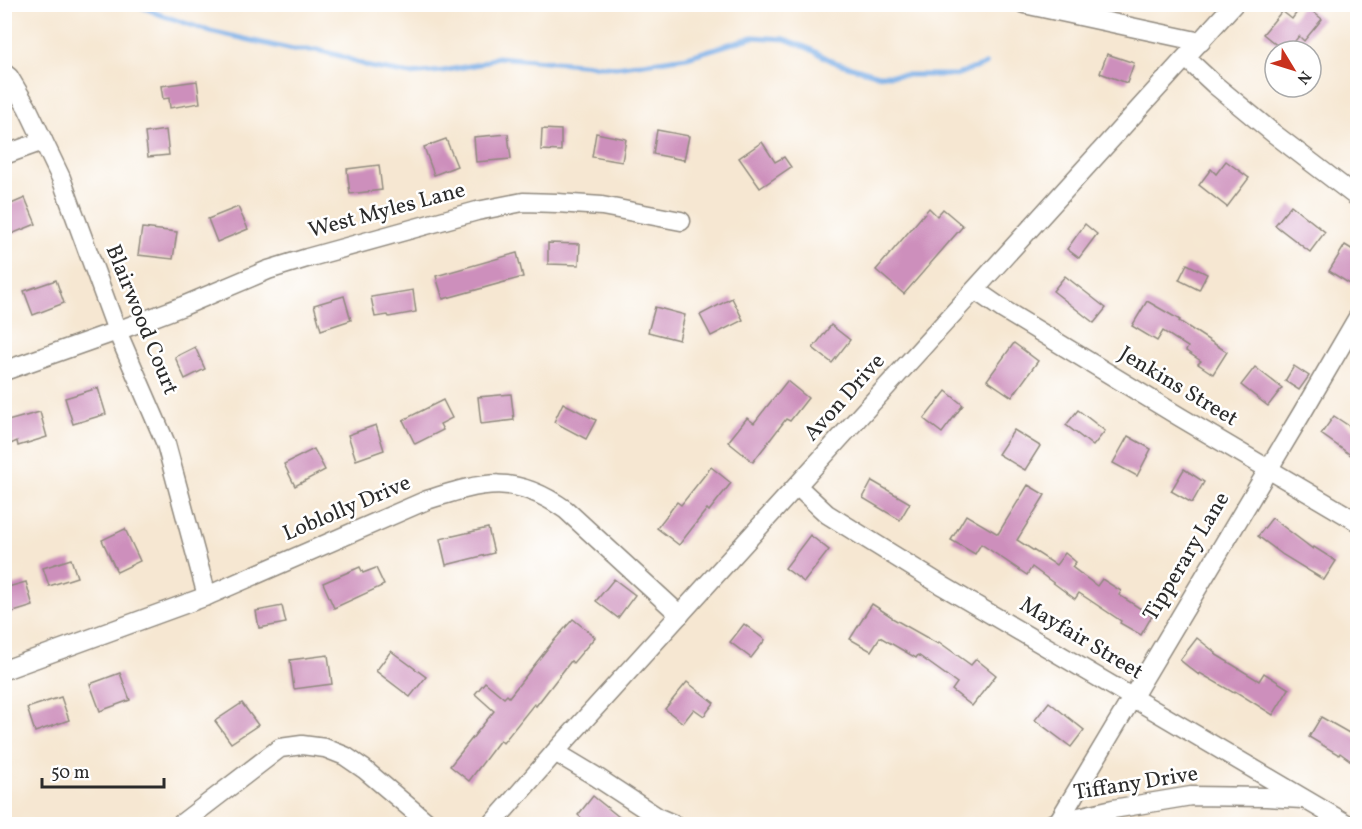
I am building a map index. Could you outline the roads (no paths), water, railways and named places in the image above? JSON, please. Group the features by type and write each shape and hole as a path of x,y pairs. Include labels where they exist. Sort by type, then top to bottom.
{"street":[{"path":"1024,4 1201,42"},
{"name":"Avon Drive","path":"492,825 555,752 1234,4"},
{"path":"1186,58 1273,133 1358,198"},
{"name":"Blairwood Court","path":"4,73 9,77 27,107 61,178 117,332 166,444 207,596"},
{"path":"4,155 44,141"},
{"name":"West Myles Lane","path":"4,371 117,332 268,270 477,211 523,202 557,203 602,206 681,221"},
{"name":"Jenkins Street","path":"975,290 1004,310 1358,522"},
{"name":"Tipperary Lane","path":"1053,823 1132,697 1358,317"},
{"name":"Loblolly Drive","path":"4,670 207,596 427,501 488,484 530,489 549,498 566,510 680,615"},
{"name":"Mayfair Street","path":"797,486 827,514 943,586 1347,825"},
{"path":"181,825 280,748 302,745 325,748 345,756 364,769 429,825"},
{"path":"555,752 673,825"},
{"name":"Tiffany Drive","path":"1053,823 1113,809 1191,796 1304,799"}],"waterway":[{"path":"135,4 206,30 293,50 317,50 370,67 410,74 480,64 497,57 616,67 687,57 753,37 785,39 834,62 879,75 956,75 986,64"}]}
